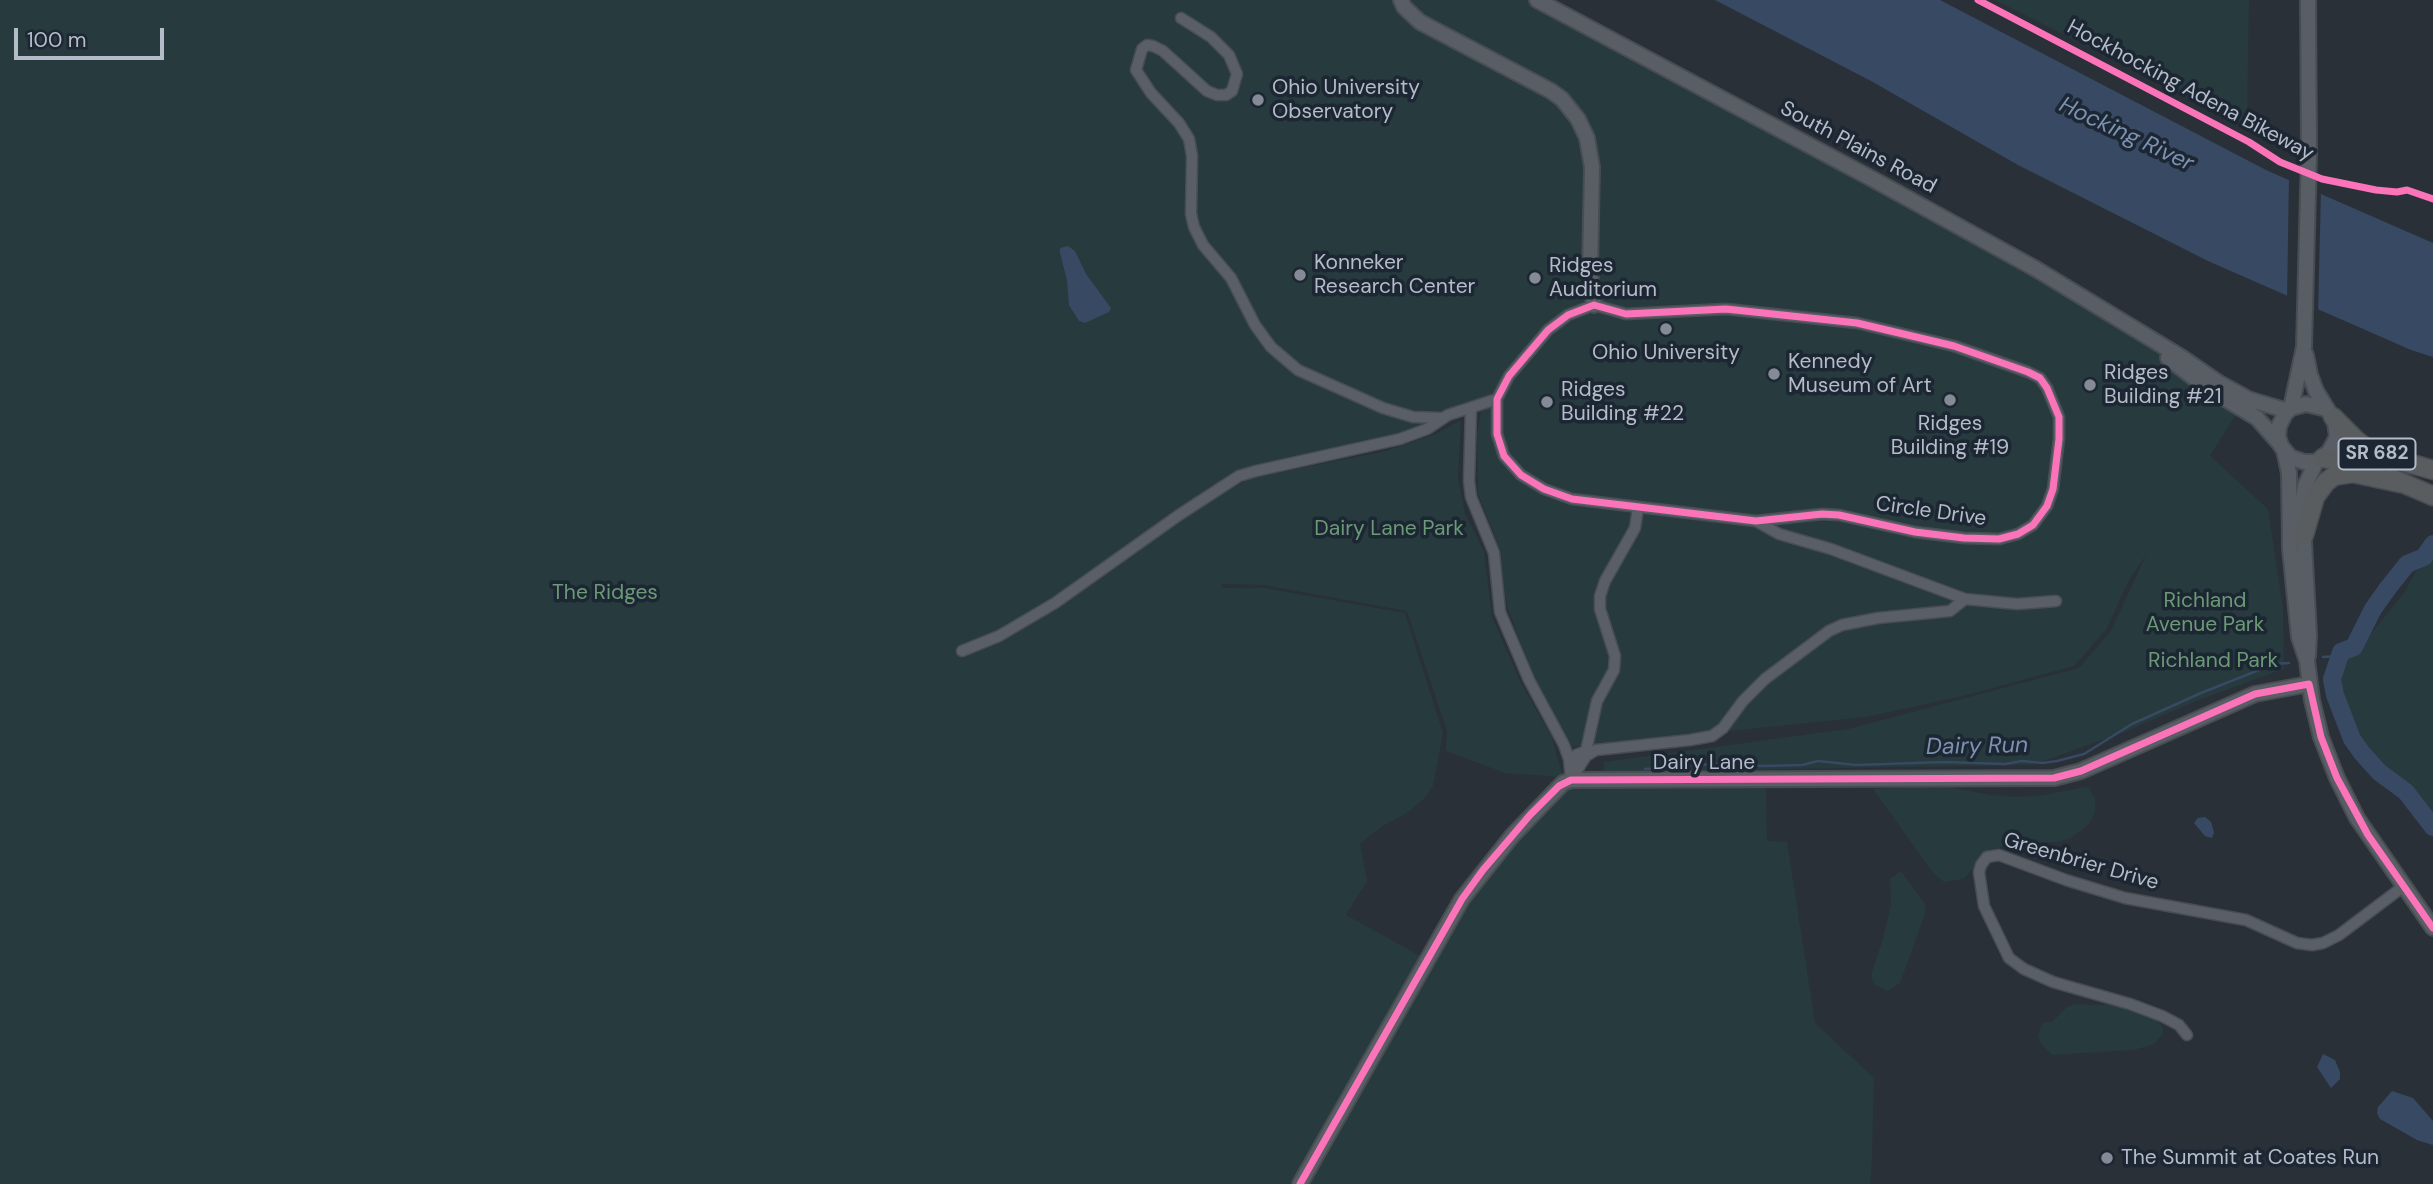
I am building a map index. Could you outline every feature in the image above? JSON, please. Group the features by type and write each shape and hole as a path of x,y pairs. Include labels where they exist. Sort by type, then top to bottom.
{"highway":[{"name":"SR 682","path":"2330,413 2373,453 2433,470"},
{"name":"SR 682","path":"2320,460 2368,467 2433,496"},
{"path":"2304,535 2315,497 2334,476 2353,473 2400,483"}],"main road":[{"path":"1401,0 1404,7 1420,22 1551,91 1562,99 1577,119 1587,138 1592,167 1590,271 1594,305"},
{"name":"South Plains Road","path":"1537,0 2024,262 2219,383 2248,398 2289,410"},
{"path":"2307,661 2299,637 2290,549 2289,473 2279,426 2289,410 2304,347 2309,153 2308,0"},
{"name":"South Plains Road","path":"2153,341 2174,363 2207,388 2264,424 2282,448"},
{"path":"2304,347 2310,375 2330,413 2337,437 2332,449 2320,460 2302,495 2309,684 2321,737 2337,778 2368,835 2433,928"},
{"path":"2289,410 2310,404 2330,413"},
{"path":"2282,448 2299,461 2320,460"},
{"name":"Dairy Lane","path":"1572,780 2054,778 2081,771 2255,694 2309,684"},
{"path":"1303,1180 1462,899 1530,815 1559,786 1572,780"}],"street":[{"path":"1181,19 1211,37 1229,55 1237,74 1232,91 1226,95 1217,95 1207,91 1163,51 1153,46 1147,45 1142,49 1136,70 1189,139 1192,156 1191,214 1194,227 1203,245 1231,278 1255,326 1271,347 1298,370 1383,408 1413,417 1442,418"},
{"path":"962,651 999,636 1055,603 1239,476 1400,439 1427,429 1442,418 1497,399 1509,376 1549,330 1568,315 1594,305"},
{"name":"Circle Drive","path":"1497,399 1497,433 1504,456 1521,475 1558,495 1638,508 1756,521 1822,514 1839,515 1915,532 1999,539 2018,534 2033,525 2050,498 2059,439 2059,417 2040,378 2016,366 1954,346 1876,327 1726,309 1626,314 1594,305"},
{"path":"1471,408 1471,497 1494,553 1500,612 1529,680 1564,745 1572,780"},
{"path":"1572,780 1576,755 1586,751 1597,701 1616,664 1600,609 1602,588 1635,528 1638,508"},
{"path":"1756,521 1779,534 1831,549 1965,599 2017,604 2056,601"},
{"path":"1572,780 1586,756 1596,750 1712,736 1723,728 1743,701 1765,679 1829,631 1842,625 1878,618 1950,611 1965,599"},
{"name":"Greenbrier Drive","path":"2187,1035 2179,1025 2162,1016 2053,982 2033,974 2009,958 1984,906 1979,872 1987,857 1999,855 2125,898 2246,920 2297,943 2312,945 2339,935 2404,886"}],"green space":[{"name":"The Ridges","path":"0,0 1537,0 2120,319 2240,408 2210,456 2268,509 2283,608 2284,669 2033,765 1604,772 1604,762 1848,729 2079,668 2111,631 2146,555 2129,580 2106,630 2074,666 1963,696 1866,717 1573,747 1534,679 1508,609 1501,552 1478,494 1477,434 1481,411 1456,412 1427,429 1256,471 1202,505 1251,478 1386,451 1436,434 1461,420 1458,478 1465,514 1484,551 1492,617 1521,683 1552,738 1563,777 1505,773 1446,751 1447,731 1407,611 1264,585 1221,584 1222,588 1264,588 1405,613 1443,733 1433,786 1424,799 1407,813 1384,825 1360,843 1367,881 1346,915 1428,960 1462,899 1571,780 1766,788 1767,841 1787,842 1815,1023 1874,1078 1870,1184 0,1184"},
{"path":"1995,0 2249,0 2247,127"},
{"path":"2433,542 2433,831 2412,800 2359,757 2328,684 2331,671 2339,660 2370,635 2404,593"},
{"path":"1938,785 2017,797 2085,787 2089,788 2095,799 2095,812 2089,824 2069,839 2017,843 1988,850 1963,879 1944,882 1934,874 1873,789"},
{"path":"1901,871 1925,904 1926,911 1900,983 1888,991 1875,985 1872,972 1891,905 1890,879"},
{"path":"2074,1004 2111,1005 2139,1012 2158,1021 2163,1027 2163,1034 2154,1044 2134,1050 2052,1055 2040,1042 2040,1029 2044,1022 2052,1022 2067,1007"}],"water":[{"name":"Hocking River","path":"1715,0 1940,0 2266,170 2433,243 2433,357 2411,350 2208,261 2018,165 1871,81"},
{"path":"1068,246 1075,251 1086,274 1111,308 1109,312 1085,323 1079,321 1069,305 1067,280 1060,253 1060,248"},
{"path":"2205,817 2211,822 2214,832 2212,838 2205,836 2194,823 2198,818"},
{"path":"2323,1054 2335,1060 2340,1072 2340,1079 2331,1088 2317,1067"},
{"path":"2392,1091 2413,1098 2433,1121 2433,1145 2417,1140 2380,1119 2378,1107"}],"pier":[{"path":"2289,177 2321,190 2318,314 2287,300"}],"waterway":[{"path":"2433,544 2424,557 2407,564 2388,588 2373,609 2354,647 2341,652 2332,679 2335,695 2352,739 2379,772 2406,792 2433,827"},
{"name":"Dairy Run","path":"2323,657 2340,656"},
{"name":"Dairy Run","path":"1645,769 1715,764 1802,765 1818,761 1856,765 2057,761 2084,754 2132,724 2201,693 2274,664 2289,663"}],"cycle path":[{"name":"Hockhocking Adena Bikeway","path":"1978,0 2249,142 2280,162 2322,179 2376,190 2407,190 2433,199"},
{"path":"1594,305 1626,314 1726,309 1857,323 1954,346 2028,372 2040,378 2047,388 2059,417 2053,489 2047,506 2033,525 2018,534 1999,539 1964,538 1915,532 1839,515 1822,514 1756,521 1572,499 1544,489 1521,475 1504,456 1497,434 1497,399 1509,376 1548,330 1568,315 1594,305"},
{"path":"1300,1184 1462,899 1530,815 1559,786 1571,780 2054,778 2081,771 2255,694 2309,684 2321,737 2337,778 2368,835 2433,928"}],"place":[{"name":"Ohio University Observatory","path":"1258,100"},
{"name":"Konneker Research Center","path":"1300,275"},
{"name":"Ridges Auditorium","path":"1535,278"},
{"name":"Ohio University","path":"1666,329"},
{"name":"Kennedy Museum of Art","path":"1774,374"},
{"name":"Ridges Building #21","path":"2090,385"},
{"name":"Ridges Building #19","path":"1950,400"},
{"name":"Ridges Building #22","path":"1547,402"},
{"name":"The Summit at Coates Run","path":"2107,1158"}],"park label":[{"name":"Dairy Lane Park","path":"1389,529"},
{"name":"Richland Avenue Park","path":"2205,613"},
{"name":"Richland Park","path":"2213,661"}]}
